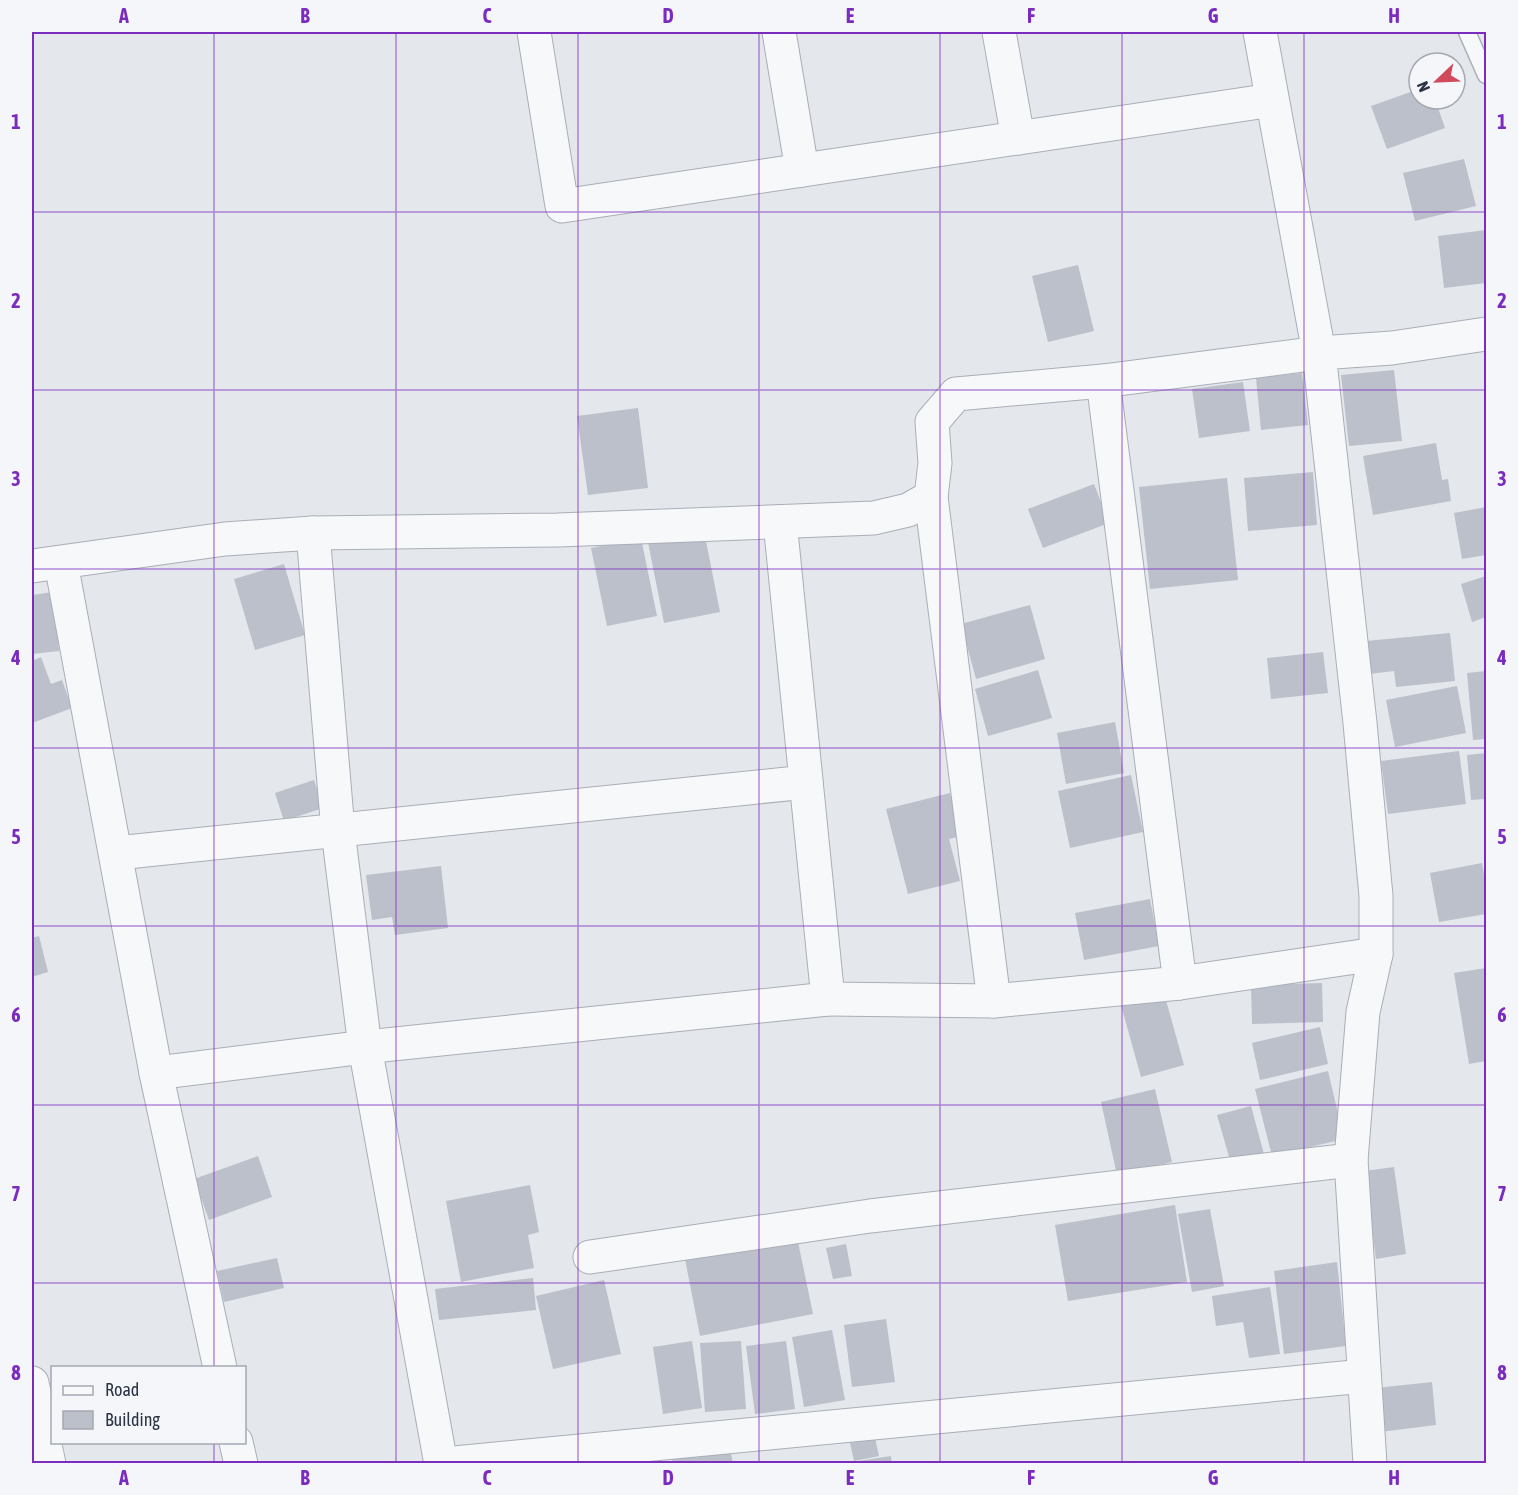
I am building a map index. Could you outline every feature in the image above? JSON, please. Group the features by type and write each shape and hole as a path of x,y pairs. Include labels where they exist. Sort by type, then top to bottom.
{"street":[{"path":"534,32 562,206 1272,100"},
{"path":"779,32 802,170"},
{"path":"999,32 1018,138"},
{"path":"1260,32 1319,353 1360,723 1376,896 1376,954 1363,1012 1351,1160 1370,1464"},
{"path":"994,1001 931,497 934,463 932,422 956,394 1103,381 1319,353 1392,348 1486,334"},
{"path":"1103,381 1180,983"},
{"path":"220,1366 156,1073 117,853 46,564 225,539 313,533 558,530 874,518 908,510 931,497"},
{"path":"780,522 828,999"},
{"path":"313,533 338,831 364,1047 442,1464 1364,1376"},
{"path":"117,853 806,782"},
{"path":"156,1073 364,1047 828,999 994,1001 1180,983 1376,954"},
{"path":"590,1257 870,1216 1351,1160"},
{"path":"32,1383 49,1464"},
{"path":"236,1444 241,1464"}],"lane":[{"path":"1467,32 1486,75"}],"building":[{"path":"1407,93 1407,111 1439,111 1445,128 1387,149 1371,106"},
{"path":"1464,159 1476,206 1415,221 1403,173"},
{"path":"1486,230 1486,283 1444,288 1438,236"},
{"path":"1078,265 1094,331 1048,342 1032,276"},
{"path":"1394,370 1402,441 1349,446 1341,375"},
{"path":"1302,373 1308,425 1261,430 1256,378"},
{"path":"1243,382 1250,431 1199,438 1192,389"},
{"path":"638,408 648,488 588,495 577,416"},
{"path":"1436,443 1442,480 1448,479 1451,501 1373,515 1363,456"},
{"path":"1313,472 1317,525 1248,531 1244,478"},
{"path":"1227,478 1238,580 1150,589 1139,487"},
{"path":"1094,484 1109,523 1043,548 1028,509"},
{"path":"1486,507 1486,555 1462,559 1454,513"},
{"path":"704,531 720,612 664,623 648,542"},
{"path":"641,538 657,616 607,626 591,548"},
{"path":"284,564 305,635 255,650 234,579"},
{"path":"1486,576 1486,617 1472,622 1461,584"},
{"path":"53,592 59,651 32,654 32,595"},
{"path":"1030,605 1045,659 976,679 961,624"},
{"path":"1450,633 1455,681 1396,687 1394,671 1369,674 1366,641"},
{"path":"1323,652 1328,693 1271,699 1267,658"},
{"path":"41,657 51,684 62,680 72,708 32,723 32,661"},
{"path":"1038,670 1052,718 988,736 975,689"},
{"path":"1486,671 1486,739 1473,740 1467,673"},
{"path":"1457,686 1466,733 1395,747 1386,700"},
{"path":"1115,722 1124,773 1066,784 1057,733"},
{"path":"1459,751 1466,804 1388,814 1381,761"},
{"path":"1486,753 1486,799 1471,800 1467,755"},
{"path":"1131,775 1143,832 1070,848 1058,791"},
{"path":"314,780 323,808 284,821 275,793"},
{"path":"950,793 961,836 949,839 960,881 908,894 886,809"},
{"path":"1482,863 1486,886 1486,914 1439,922 1430,873"},
{"path":"441,866 448,928 395,935 392,917 372,920 366,875"},
{"path":"1150,899 1159,946 1084,960 1075,913"},
{"path":"39,936 48,972 32,977 32,938"},
{"path":"1486,968 1486,1061 1469,1064 1454,973"},
{"path":"1322,983 1323,1022 1252,1024 1251,985"},
{"path":"1164,993 1184,1065 1141,1077 1121,1005"},
{"path":"1320,1027 1328,1064 1260,1080 1252,1043"},
{"path":"1328,1071 1344,1139 1272,1156 1255,1089"},
{"path":"1155,1089 1172,1162 1117,1175 1101,1102"},
{"path":"1251,1106 1265,1158 1232,1167 1217,1115"},
{"path":"258,1156 272,1197 209,1220 194,1179"},
{"path":"1394,1167 1406,1254 1376,1259 1364,1171"},
{"path":"530,1185 539,1232 528,1235 534,1268 461,1282 446,1201"},
{"path":"1175,1205 1187,1282 1068,1301 1055,1225"},
{"path":"1210,1209 1224,1286 1192,1292 1178,1214"},
{"path":"797,1237 813,1314 700,1336 685,1259"},
{"path":"846,1244 852,1276 833,1279 826,1248"},
{"path":"277,1258 284,1288 224,1302 217,1271"},
{"path":"1337,1262 1346,1346 1284,1354 1274,1271"},
{"path":"533,1278 536,1310 439,1320 435,1289"},
{"path":"604,1280 621,1354 553,1369 536,1296"},
{"path":"1270,1287 1280,1354 1249,1358 1243,1322 1216,1326 1212,1296"},
{"path":"886,1319 895,1382 852,1387 844,1325"},
{"path":"832,1330 845,1400 804,1407 792,1337"},
{"path":"692,1341 702,1408 663,1414 653,1347"},
{"path":"741,1341 746,1409 705,1412 700,1343"},
{"path":"786,1341 795,1409 755,1414 746,1346"},
{"path":"1432,1382 1436,1425 1380,1432 1376,1388"},
{"path":"875,1438 879,1456 854,1461 850,1443"},
{"path":"729,1443 733,1464 673,1464 671,1454"},
{"path":"891,1456 892,1464 852,1464 852,1462"}]}
